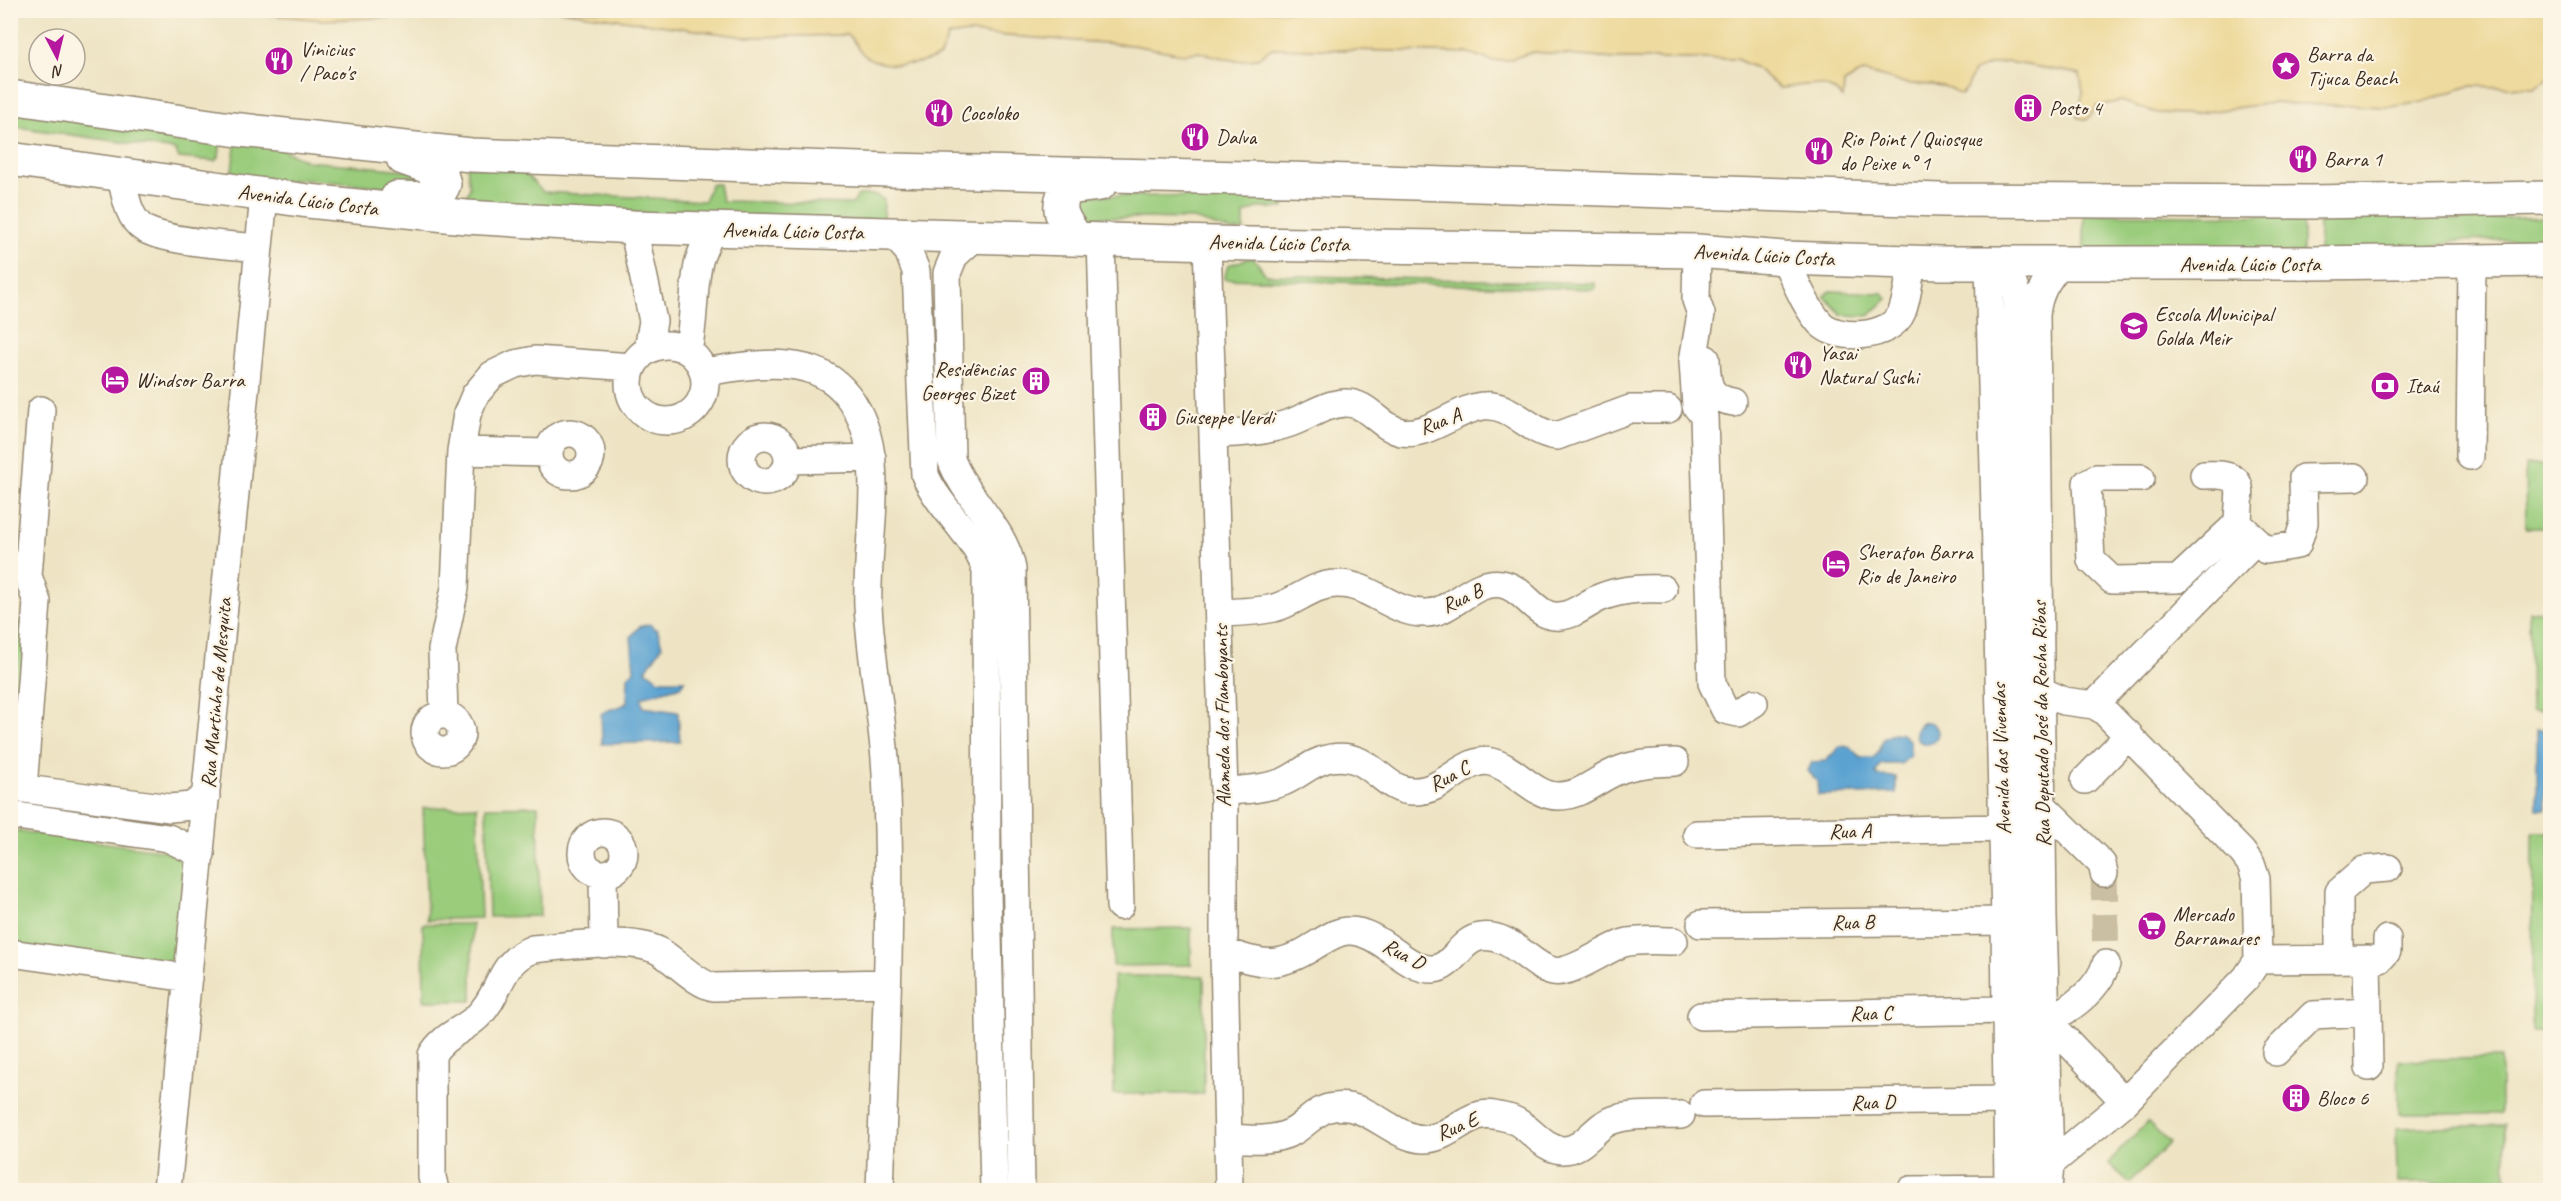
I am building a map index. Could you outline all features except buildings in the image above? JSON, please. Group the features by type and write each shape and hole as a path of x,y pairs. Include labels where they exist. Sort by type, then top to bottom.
{"main road":[{"path":"10,97 344,142 471,155 1941,200 2310,202 2550,198"},
{"path":"308,201 430,197 442,190 444,176 432,166 344,142"},
{"name":"Avenida Lúcio Costa","path":"10,159 308,201 466,217 633,227 977,234 1207,242 1697,251 1784,258 1912,262 2060,264 2550,260"},
{"path":"1088,238 1063,219 1059,207 1068,188 1161,177"},
{"path":"2496,200 2550,205"},
{"path":"2483,262 2550,250"}],"street":[{"path":"120,173 130,212 143,228 167,237 257,248"},
{"name":"Rua Martinho de Mesquita","path":"167,1191 201,854 257,248 264,196"},
{"path":"444,714 442,650 455,588 461,451 467,414 475,395 492,375 507,367 535,360 640,358 668,344 688,350 698,360 705,372 704,392 695,410 671,421 658,420 646,414 636,405 630,393 629,380 640,358 653,321 633,227"},
{"path":"688,350 695,320 696,278 700,258 712,230"},
{"path":"891,232 913,260 918,285 925,475 936,497 978,550 986,570 987,891 994,1191"},
{"path":"977,234 949,264 946,284 951,459 961,481 1005,549 1012,569 1021,1191"},
{"path":"1088,238 1088,414"},
{"path":"1088,238 1120,906"},
{"name":"Alameda dos Flamboyants","path":"1207,242 1220,613 1229,1191"},
{"path":"1697,251 1696,300 1701,314 1708,387 1719,398 1733,402"},
{"path":"1784,258 1822,324 1834,332 1849,335 1868,334 1884,329 1902,314 1912,262"},
{"path":"2470,456 2483,262"},
{"name":"Rua Deputado José da Rocha Ribas","path":"1997,263 2017,295 2032,734 2039,1163 2048,1191"},
{"name":"Avenida das Vivendas","path":"1997,263 1989,327 2005,921 2006,1100 2014,1190"},
{"name":"Rua Deputado José da Rocha Ribas","path":"2014,1190 2039,1163 2048,1021 2043,918 2043,806 2032,734 2041,690 2036,315 2043,286 2060,264"},
{"path":"918,285 946,284"},
{"path":"1701,314 1693,361 1696,406 1704,416 1712,683 1725,710 1738,713 1754,703"},
{"path":"705,372 758,364 783,364 807,368 827,377 847,394 865,423 872,458 868,604 886,775 887,983 880,1191"},
{"name":"Rua A","path":"1214,434 1245,433 1278,427 1319,408 1353,402 1364,407 1388,427 1404,432 1417,431 1482,406 1498,407 1547,436 1557,436 1630,409 1668,409"},
{"path":"41,410 28,576 37,602 17,788 170,808 191,806 206,796"},
{"path":"461,451 549,453"},
{"path":"789,460 872,458"},
{"path":"2204,474 2227,474 2236,478 2253,538"},
{"path":"2141,478 2096,478 2087,483 2091,560 2112,580 2178,579 2253,538 2297,545 2304,523 2303,478 2355,477"},
{"path":"2099,708 2253,538"},
{"name":"Rua B","path":"1220,613 1275,608 1308,591 1337,584 1363,589 1388,603 1413,612 1428,613 1482,588 1503,584 1515,589 1547,615 1558,617 1571,614 1598,598 1618,592 1637,588 1663,589"},
{"path":"2039,1163 2125,1102 2246,978 2258,960 2256,879 2251,864 2129,735 2099,708 2064,700 2041,690"},
{"path":"2085,780 2129,735"},
{"name":"Rua C","path":"1224,791 1253,790 1284,782 1314,763 1333,757 1369,765 1399,789 1414,791 1442,784 1470,763 1491,762 1512,772 1535,788 1560,796 1582,791 1629,766 1675,762"},
{"path":"2043,806 2102,864 2104,873"},
{"path":"168,838 175,825 170,808"},
{"path":"10,815 168,838 201,854"},
{"name":"Rua A","path":"1697,834 2002,828"},
{"path":"2339,959 2339,892 2364,870 2388,868"},
{"path":"603,874 604,944"},
{"name":"Rua B","path":"1701,924 2005,921"},
{"name":"Rua D","path":"1224,952 1262,964 1295,959 1328,937 1354,931 1378,940 1407,960 1435,969 1442,967 1468,940 1488,937 1498,938 1545,968 1564,971 1624,943 1674,941"},
{"path":"2258,960 2380,959 2385,955 2387,939"},
{"path":"435,1191 432,1177 430,1065 437,1045 479,1016 513,960 523,953 533,949 604,944 637,945 658,950 684,967 700,982 714,987 887,983"},
{"path":"10,953 188,978"},
{"path":"2367,959 2369,1067"},
{"path":"2106,964 2102,978 2066,1011 2048,1021 2125,1102"},
{"name":"Rua C","path":"1701,1016 2005,1010"},
{"path":"2276,1052 2313,1014 2368,1012"},
{"name":"Rua D","path":"1693,1109 2006,1100"},
{"name":"Rua E","path":"1228,1138 1274,1138 1291,1132 1325,1108 1336,1106 1363,1111 1411,1136 1423,1139 1436,1138 1478,1115 1490,1114 1514,1119 1552,1148 1561,1150 1572,1149 1582,1143 1610,1120 1693,1109"},
{"path":"1911,1191 2014,1190"}],"green space":[{"path":"11,109 221,139 219,157 215,161 179,158 175,150 11,126"},
{"path":"236,140 277,147 307,161 427,172 418,190 302,179 272,183 231,177"},
{"path":"467,166 521,169 543,192 704,201 711,184 719,184 722,201 853,204 858,195 876,195 884,200 883,221 684,216 464,201 470,188"},
{"path":"1232,193 1285,194 1284,208 1257,208 1244,214 1244,230 1231,231 1194,219 1080,217 1073,198 1078,195 1197,197"},
{"path":"2084,214 2303,216 2303,253 2084,252"},
{"path":"2425,214 2457,220 2550,217 2550,239 2452,241 2425,250 2319,252 2319,215"},
{"path":"1253,257 1266,275 1595,283 1595,289 1224,279 1228,265"},
{"path":"1830,291 1883,293 1887,299 1869,316 1842,315 1824,296"},
{"path":"2525,465 2550,465 2550,528 2526,528"},
{"path":"2550,610 2550,710 2531,710 2529,611"},
{"path":"10,622 27,624 18,726 11,725"},
{"path":"477,806 481,918 427,920 423,808"},
{"path":"538,806 540,916 489,917 486,807"},
{"path":"10,830 166,851 187,863 180,958 174,965 11,949"},
{"path":"2533,832 2550,832 2550,1032 2532,1032"},
{"path":"423,924 472,924 472,1001 424,1001"},
{"path":"1191,928 1191,965 1113,966 1113,929"},
{"path":"1114,976 1204,976 1204,1094 1114,1094"},
{"path":"2501,1058 2501,1114 2399,1114 2398,1060"},
{"path":"2147,1122 2169,1143 2130,1183 2108,1163"},
{"path":"2505,1125 2506,1182 2397,1183 2396,1128"}],"sand":[{"name":"Barra da Tijuca Beach","path":"2550,10 2550,77 2534,88 2469,86 2423,102 2389,107 2272,103 2191,114 2157,113 2121,101 2097,106 2087,120 2077,117 2083,93 2080,74 2009,62 1992,64 1974,71 1967,88 1961,95 1947,87 1905,83 1863,72 1844,83 1843,98 1836,91 1821,85 1779,88 1756,68 1736,59 1615,59 1534,52 1507,60 1492,61 1469,53 1272,48 1256,59 1237,61 1198,52 1183,54 1132,45 968,33 948,36 940,56 922,62 900,65 879,62 870,58 860,51 848,35 746,37 559,11"},
{"path":"230,11 556,11 323,20"}],"water":[{"path":"649,624 658,631 662,646 646,670 659,680 685,680 681,686 642,697 643,707 678,712 680,742 602,744 601,714 627,702 628,676 634,671 631,637 639,627"},
{"path":"1927,722 1935,725 1938,733 1935,741 1927,744 1919,741 1916,733 1919,725"},
{"path":"2537,730 2550,730 2550,776 2545,777 2545,809 2537,809"},
{"path":"1894,733 1902,734 1910,741 1910,756 1901,764 1881,764 1876,773 1877,776 1896,777 1896,793 1818,795 1817,781 1808,771 1812,762 1826,761 1840,746 1850,747 1861,758 1873,758 1879,752 1883,739"}],"tunnel":[{"path":"2104,873 2106,964"}],"place":[{"name":"Vinicius / Paco's","path":"279,61"},
{"name":"Barra da Tijuca Beach","path":"2286,66"},
{"name":"Posto 4","path":"2028,108"},
{"name":"Cocoloko","path":"939,113"},
{"name":"Dalva","path":"1195,137"},
{"name":"Rio Point / Quiosque do Peixe n° 1","path":"1819,151"},
{"name":"Barra 1","path":"2303,159"},
{"name":"Escola Municipal Golda Meir","path":"2134,326"},
{"name":"Yasai Natural Sushi","path":"1798,365"},
{"name":"Windsor Barra","path":"115,380"},
{"name":"Residências Georges Bizet","path":"1036,381"},
{"name":"Itaú","path":"2385,386"},
{"name":"Giuseppe Verdi","path":"1153,417"},
{"name":"Sheraton Barra Rio de Janeiro","path":"1836,564"},
{"name":"Mercado Barramares","path":"2152,926"},
{"name":"Bloco 6","path":"2296,1098"}]}
